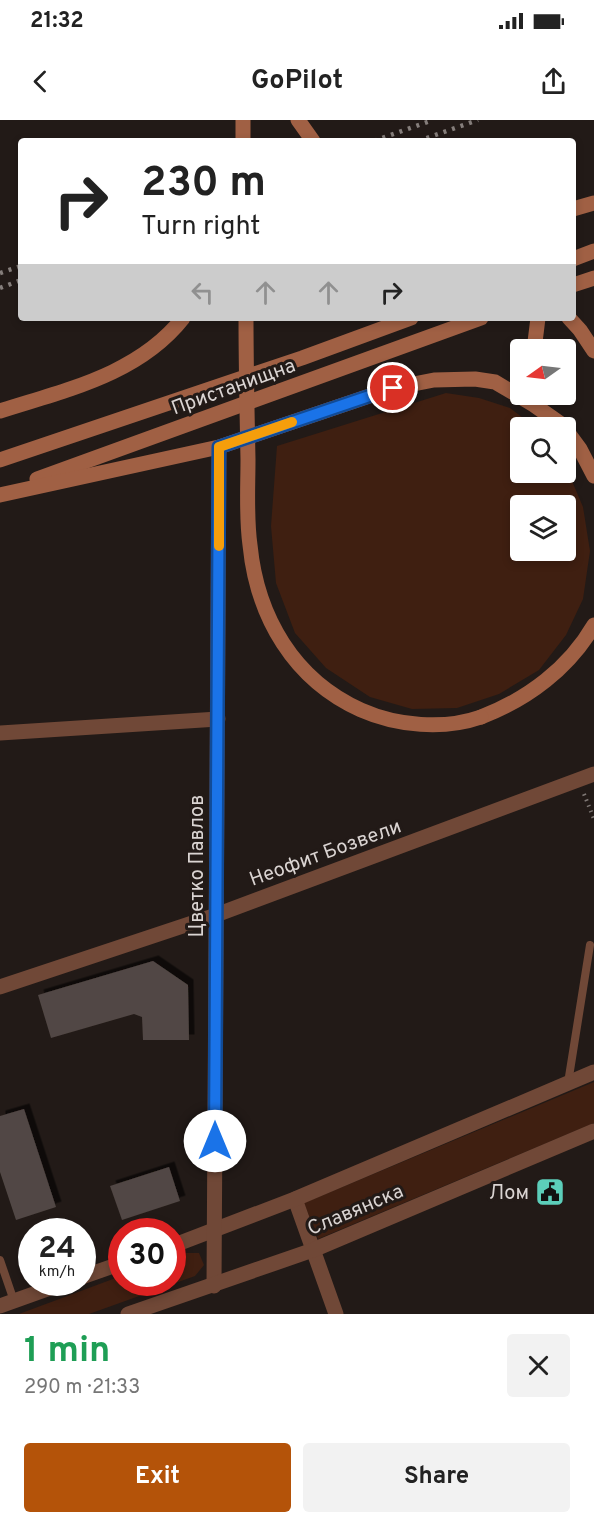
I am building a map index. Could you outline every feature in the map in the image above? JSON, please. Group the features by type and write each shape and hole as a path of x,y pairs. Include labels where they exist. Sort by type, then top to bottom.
{"main road":[{"path":"243,120 243,138"},
{"path":"298,120 311,138"},
{"path":"576,208 594,202"},
{"path":"576,284 594,278"},
{"path":"0,411 97,379 120,369 143,356 180,321"},
{"path":"246,321 249,544 262,603 288,653 310,677 337,698 366,712 397,720 432,724 458,723 481,717 522,697 552,676 578,649 594,625"},
{"name":"Пристанищна","path":"0,460 291,362 403,321"},
{"name":"Пристанищна","path":"0,494 473,321"},
{"path":"535,339 538,321"},
{"path":"571,321 594,351"},
{"path":"0,494 219,447 414,382 445,379 495,382 550,417"},
{"path":"576,444 594,476"}],"street":[{"name":"Цветко Павлов","path":"214,1286 219,447"},
{"path":"0,734 218,719"},
{"name":"Неофит Бозвели","path":"0,987 216,915 594,774"},
{"name":"Славянска","path":"186,1241 295,1200 594,1072"},
{"name":"Славянска","path":"128,1314 313,1250 594,1131"},
{"path":"295,1200 336,1314"},
{"path":"7,1304 29,1296"}],"lane":[{"path":"568,1083 590,945"},
{"path":"0,1260 7,1304"}],"path":[{"path":"579,780 594,819"}],"shaded area":[{"path":"446,393 479,398 510,408 522,417 510,417 510,483 573,483 583,507 590,551 583,599 566,635 539,670 499,694 457,708 412,709 370,697 326,668 295,633 276,583 271,526 277,446"},
{"path":"594,1082 594,1123 318,1239 304,1203"},
{"path":"186,1253 199,1253 204,1265 195,1276 186,1279"},
{"path":"108,1281 108,1296 139,1296 89,1314 19,1314 67,1296 96,1296 96,1285"}],"building":[{"path":"153,961 188,985 189,1040 143,1040 142,1017 134,1014 51,1038 38,995"},
{"path":"24,1109 56,1207 16,1220 0,1172 0,1116"},
{"path":"169,1167 180,1201 128,1218 121,1218 110,1186"}],"railway":[{"path":"382,138 433,120"},
{"path":"427,138 478,120"},
{"path":"0,273 18,267"},
{"path":"0,288 18,281"}],"slow traffic":[{"path":"219,546 219,447 292,422"}],"place":[{"name":"Лом","path":"550,1192"}],"route":[{"path":"215,1141 219,447 393,388"}]}
